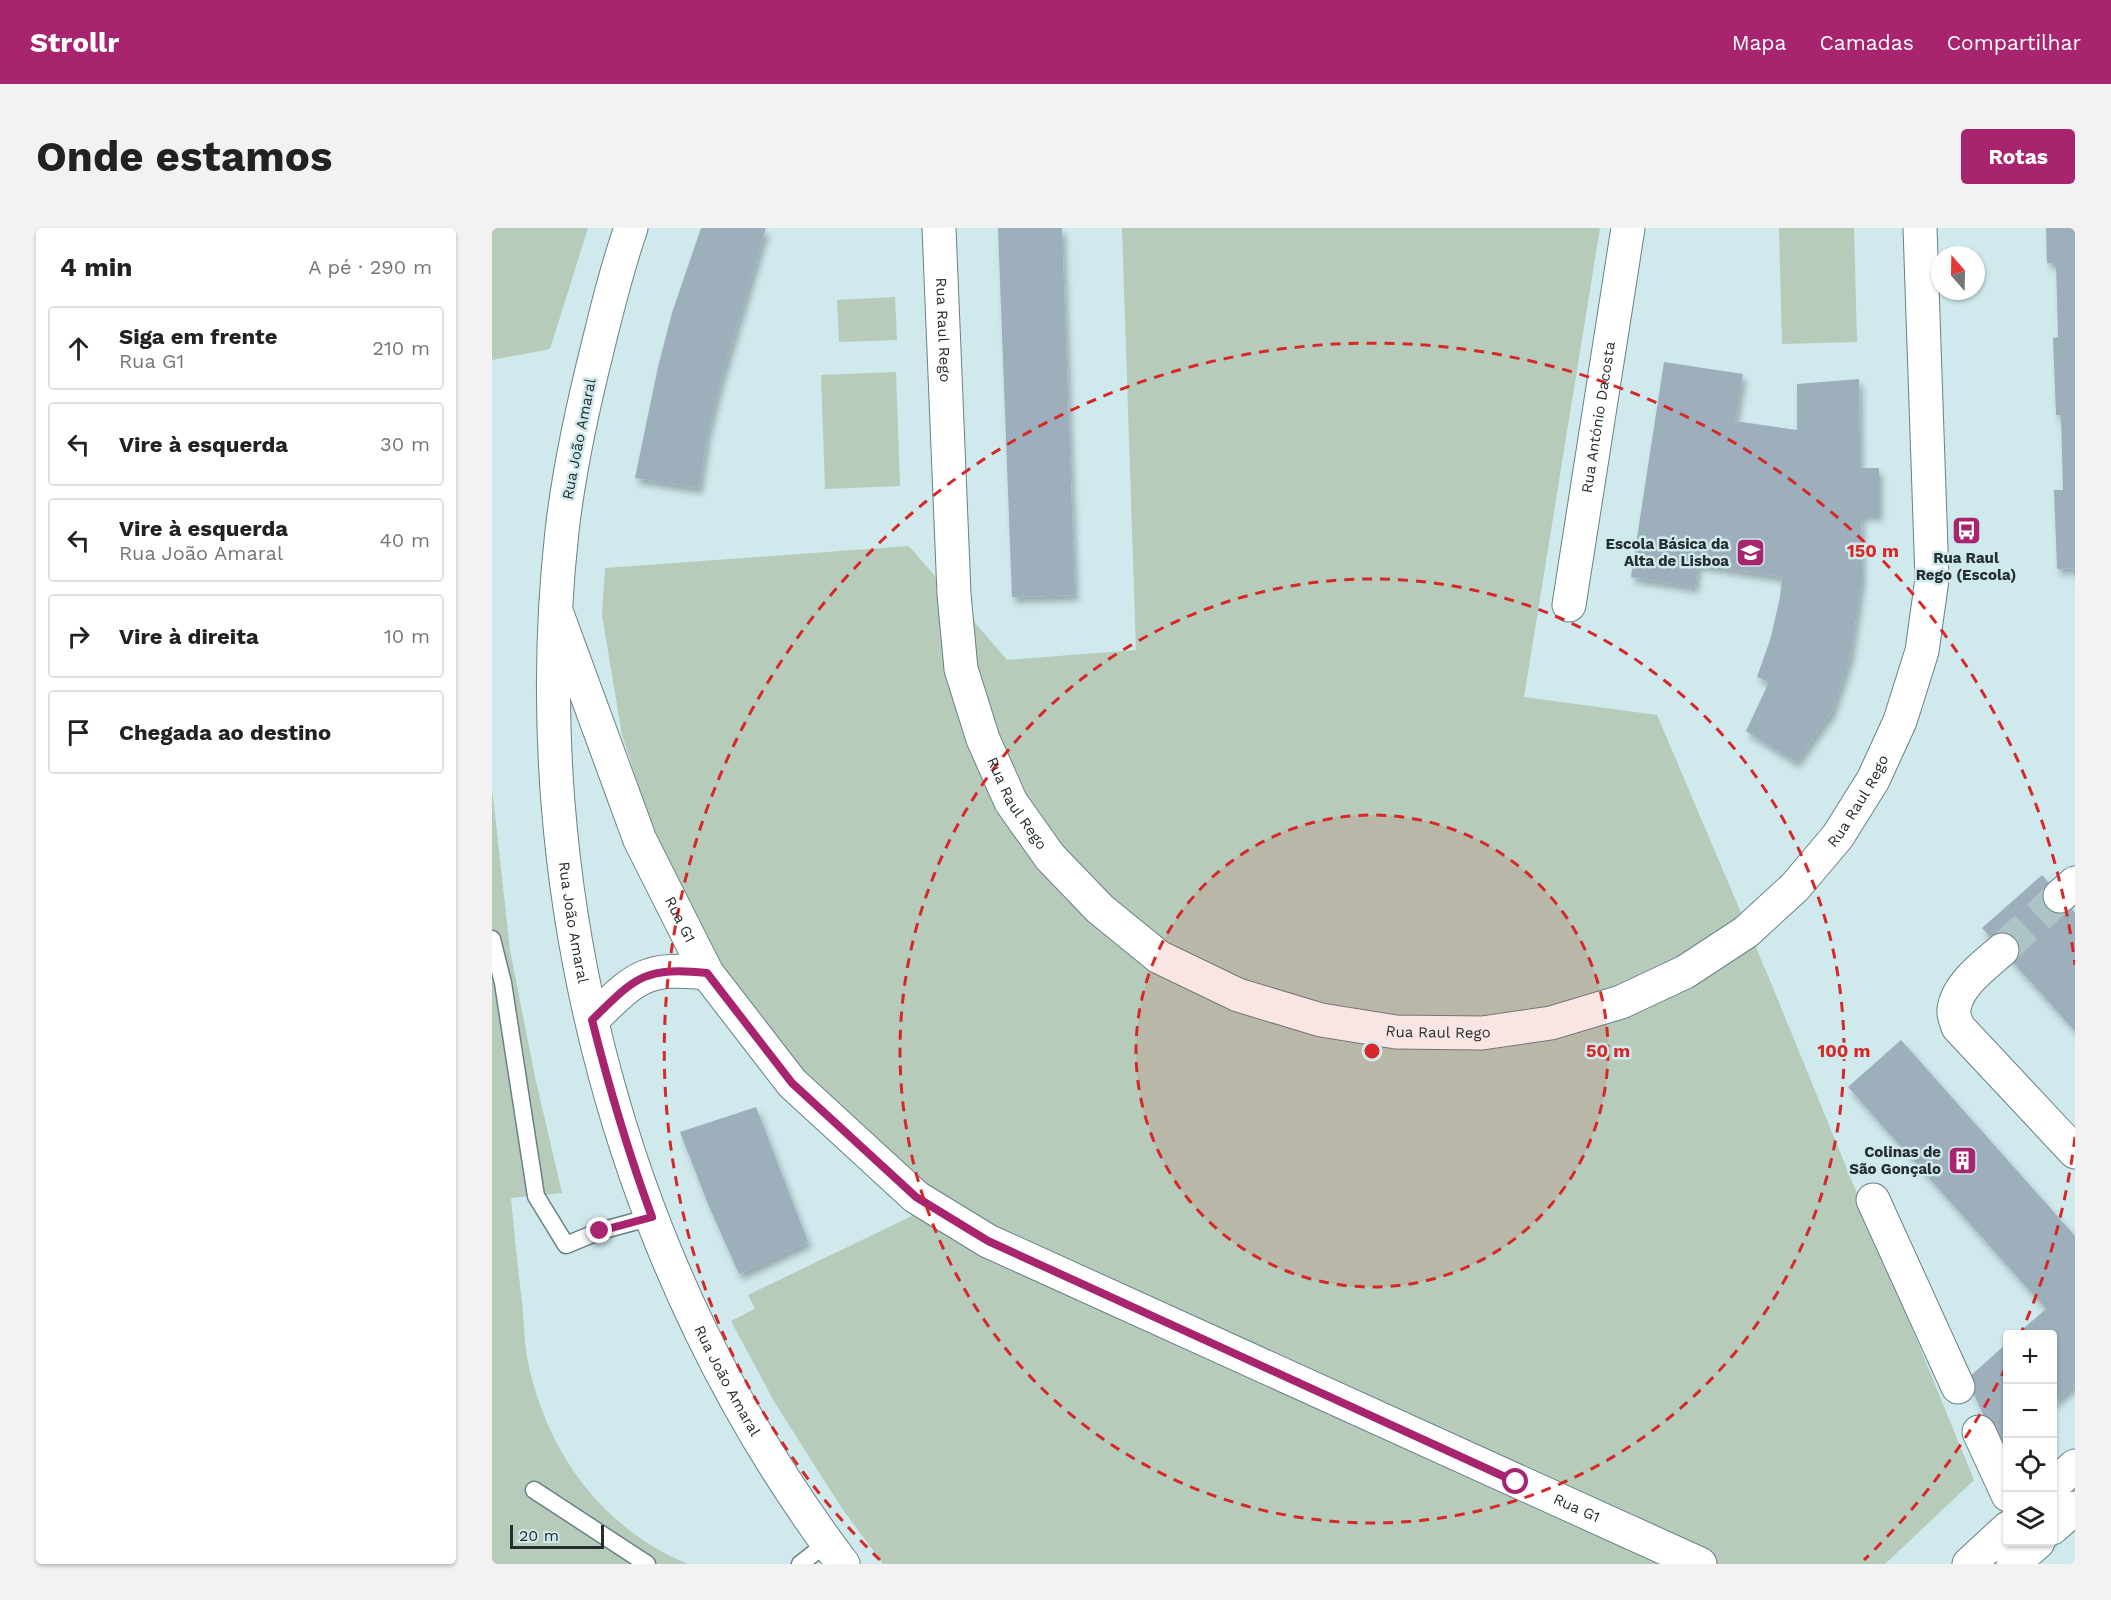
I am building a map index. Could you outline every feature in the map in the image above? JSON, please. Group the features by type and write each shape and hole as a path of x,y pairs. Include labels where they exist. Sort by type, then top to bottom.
{"street":[{"name":"Rua João Amaral","path":"631,228 616,270 583,407 562,529 556,611 554,694 556,776 561,835 576,940 592,1020 613,1100 652,1217 701,1330 739,1403 781,1474 835,1553"},
{"name":"Rua Raul Rego","path":"939,228 953,582 961,669 983,739 1011,802 1050,857 1064,872 1100,909 1159,957 1238,995 1321,1020 1396,1032 1482,1033 1551,1023 1621,1002 1685,972 1746,932 1795,887 1838,836 1873,780 1900,721 1922,651 1932,579 1920,228"},
{"name":"Rua António Dacosta","path":"1569,605 1628,228"},
{"name":"Rua G1","path":"556,611 640,840 707,973 792,1083 916,1197 988,1241 1700,1564"},
{"path":"2002,950 1967,983 1957,997 1953,1011 1958,1027 2072,1144"},
{"path":"592,1020 629,984 653,973 678,970 707,973"},
{"path":"1873,1200 1958,1387"},
{"path":"1978,1432 2006,1492"},
{"path":"2057,1482 2075,1466"},
{"path":"2057,1523 2075,1508"},
{"path":"1968,1564 2027,1546"}],"lane":[{"path":"492,939 503,983 536,1196 567,1245 600,1231 652,1217"},
{"path":"534,1490 647,1564"},
{"path":"800,1564 835,1553"}],"green space":[{"path":"492,228 588,228 550,349 492,360"},
{"path":"1122,228 1600,228 1524,697 1657,715 1771,983 1974,1480 1885,1564 883,1564 841,1507 775,1403 731,1321 755,1309 748,1295 916,1214 808,1121 709,1001 622,735 602,615 605,568 909,546 1007,660 1136,650"},
{"path":"1779,228 1854,228 1857,342 1782,344"},
{"path":"895,297 897,340 839,342 837,300"},
{"path":"896,372 900,486 825,489 821,375"},
{"path":"492,788 510,950 535,1077 562,1193 511,1198 526,1350 535,1391 562,1453 603,1507 628,1529 657,1549 688,1564 492,1564"}],"building":[{"path":"701,228 766,228 720,382 707,435 699,488 635,478 658,367 672,313"},
{"path":"998,228 1062,228 1075,595 1012,597"},
{"path":"2046,228 2075,228 2075,574 2072,568 2057,569 2054,490 2063,490 2061,415 2056,415 2053,338 2058,337 2056,263 2047,263"},
{"path":"1664,362 1743,374 1735,421 1797,430 1797,384 1859,379 1860,468 1879,468 1879,515 1861,515 1862,578 1850,657 1832,711 1796,762 1746,731 1769,682 1757,677 1771,637 1782,577 1698,564 1695,587 1631,577"},
{"path":"2042,875 2075,913 2075,1031 1982,928"},
{"name":"Colinas de São Gonçalo","path":"1901,1040 2075,1236 2075,1384 2057,1400 2057,1330 2022,1330 2046,1309 1848,1087"},
{"path":"756,1107 808,1242 739,1274 680,1132"},
{"path":"2003,1347 2003,1448 2000,1451 1967,1379"}],"tunnel":[{"path":"2002,950 2060,896"}],"place":[{"name":"Rua Raul Rego (Escola)","path":"1966,531"},
{"name":"Escola Básica da Alta de Lisboa","path":"1750,553"},
{"name":"Colinas de São Gonçalo","path":"1962,1161"}],"route":[{"path":"600,1231 652,1217 613,1100 592,1020 629,984 653,973 678,970 707,973 792,1083 916,1197 988,1241 1516,1482"}]}
